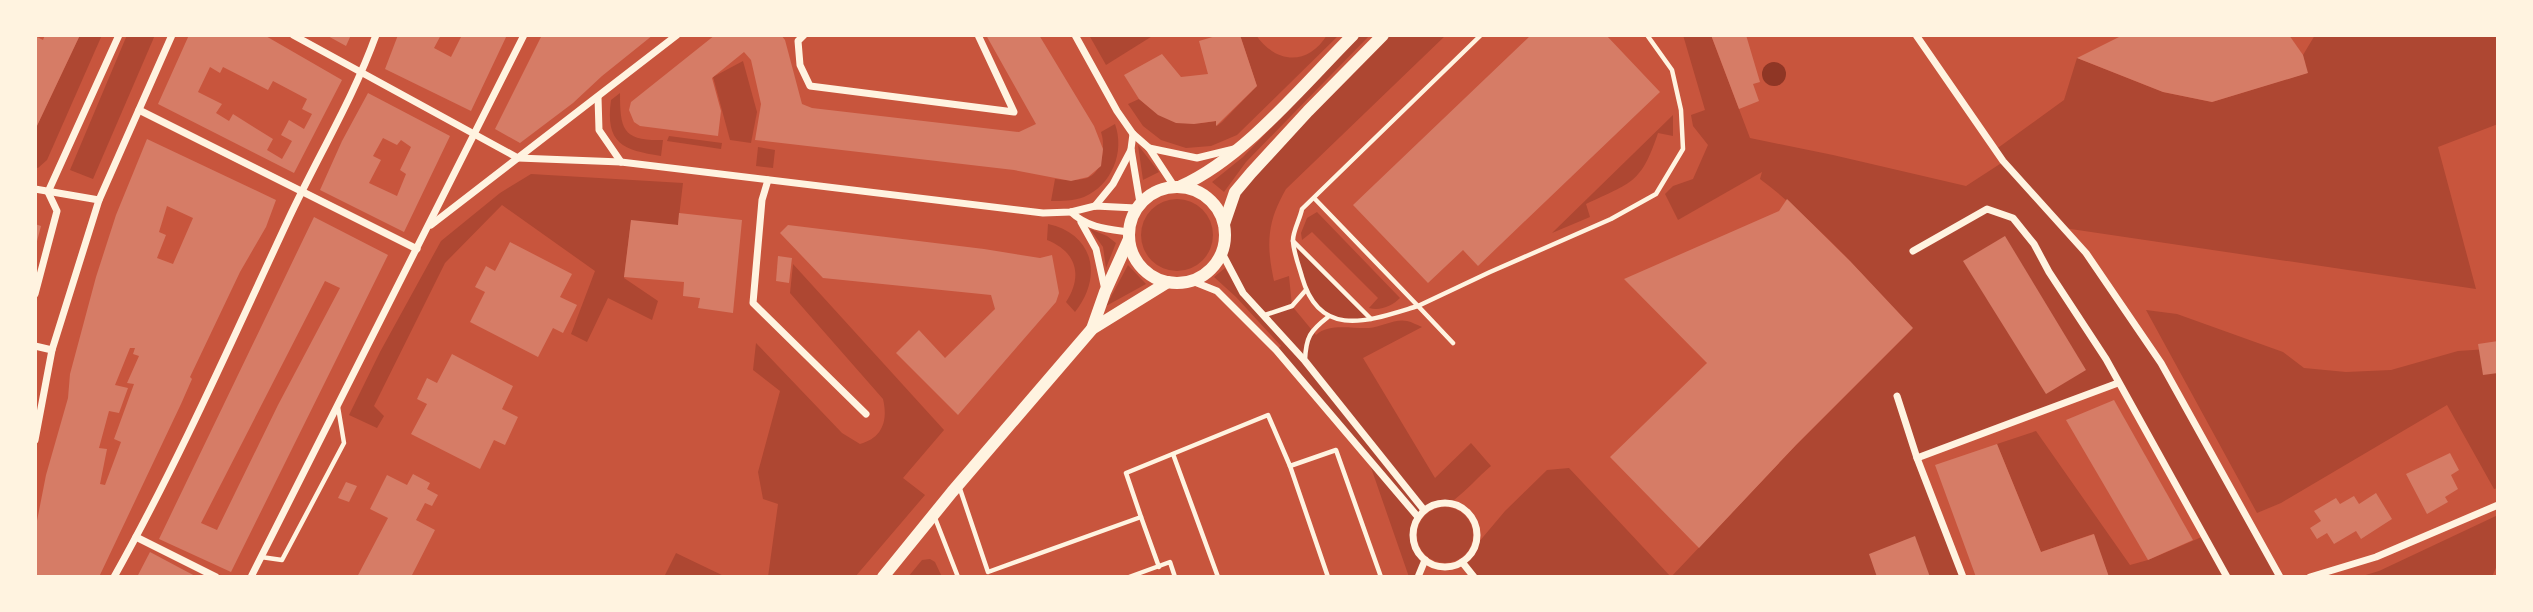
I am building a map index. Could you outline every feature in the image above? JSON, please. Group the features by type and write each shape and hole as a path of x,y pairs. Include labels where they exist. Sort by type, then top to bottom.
{"main road":[{"path":"1092,329 1138,205 1158,190 1196,179 1241,148 1353,35"},
{"path":"1224,224 1235,192 1308,111 1383,35"},
{"path":"1129,235 1131,251 1143,269 1158,279 1168,282 1192,281 1212,269 1222,253 1225,234 1221,215 1210,200 1193,189 1177,186"},
{"path":"883,577 1092,329 1168,282"}],"street":[{"path":"35,294 57,212 48,192 119,35"},
{"path":"35,440 52,350 99,200 172,35"},
{"path":"293,35 518,158 621,162 1043,213 1071,212 1094,206 1138,205 1131,149 1133,134"},
{"path":"114,577 136,537 301,191 362,74 376,35"},
{"path":"251,577 524,35"},
{"path":"428,227 677,35"},
{"path":"804,35 798,41 800,65 810,86 1014,111 978,35"},
{"path":"1075,35 1117,111 1177,186"},
{"path":"1916,35 2003,161 2086,253 2161,363 2280,577"},
{"path":"598,97 599,130 621,162"},
{"path":"139,110 417,249"},
{"path":"1149,148 1196,158 1241,148"},
{"path":"1094,206 1113,184 1131,149"},
{"path":"768,180 762,200 753,303 866,414"},
{"path":"35,189 99,200"},
{"path":"1913,251 1987,209 2013,218 2034,244 2049,272 2106,359 2227,577"},
{"path":"1071,212 1082,222 1096,249 1105,292"},
{"path":"1082,222 1129,235"},
{"path":"1222,253 1240,287 1305,361 1424,510"},
{"path":"1192,281 1217,290 1276,350 1418,517"},
{"path":"35,346 52,350"},
{"path":"1917,458 2118,383"},
{"path":"1897,396 1917,458 1963,577"},
{"path":"1451,503 1465,510 1473,518 1477,533 1475,545 1462,562 1446,567 1432,564 1417,552 1413,541 1413,528 1424,510 1432,505 1451,503"},
{"path":"2310,577 2376,557 2498,505"},
{"path":"136,537 216,577"},
{"path":"1418,577 1425,560"},
{"path":"1462,562 1474,577"}],"lane":[{"path":"1481,35 1302,209 1293,240 1306,290 1328,317 1348,321 1372,320 1418,306 1611,219 1656,194 1683,149 1683,138 1681,110 1672,70 1647,35"},
{"path":"1315,199 1453,343"},
{"path":"1293,240 1372,320"},
{"path":"1265,315 1292,306 1306,290"},
{"path":"1305,361 1306,344 1312,329 1328,317"},
{"path":"261,556 282,560 344,443 338,406"},
{"path":"1159,567 1126,473 1268,415 1290,466 1328,577"},
{"path":"1290,466 1336,450 1381,577"},
{"path":"1173,453 1218,577"},
{"path":"959,485 988,572 1141,517"},
{"path":"934,514 958,577"},
{"path":"1129,577 1170,562 1175,577"}],"shaded area":[{"path":"80,35 102,35 47,160 38,168 35,167 35,130"},
{"path":"127,35 155,35 93,179 70,170"},
{"path":"1089,35 1154,35 1106,65"},
{"path":"1240,35 1256,35 1273,52 1292,58 1311,52 1327,35 1339,35 1237,135 1211,146 1186,148 1161,140 1143,126 1128,104 1139,99 1157,113 1174,121 1216,121 1217,126 1222,122 1257,86"},
{"path":"1361,35 1370,35 1246,162 1224,192 1212,182 1243,157"},
{"path":"1383,35 1446,35 1286,189 1275,212 1269,244 1274,281 1289,276 1292,306 1316,335 1327,329 1369,328 1403,320 1422,327 1363,358 1435,478 1471,443 1491,466 1454,500 1433,505 1419,515 1415,522 1414,538 1419,553 1425,560 1418,577 1409,577 1367,456 1276,350 1281,346 1214,277 1225,268 1238,290 1284,343 1243,293 1222,253 1225,243 1224,224 1235,192"},
{"path":"1683,35 1711,35 1750,138 1966,186 2003,162 1995,150 2064,100 2077,58 2163,92 2212,102 2307,73 2303,55 2315,35 2498,35 2498,124 2438,147 2476,289 2064,228 2161,363 2280,577 2109,577 2093,534 2041,552 1997,444 2036,431 2130,565 2204,536 2117,383 1917,458 1963,577 1671,577 1796,445 1912,329 1820,231 1760,179 1762,172 1678,220 1665,194 1673,186 1693,179 1708,145 1693,126 1691,115 1705,110"},
{"path":"743,61 757,112 751,143 730,140 713,77"},
{"path":"1774,62 1783,65 1786,74 1783,83 1774,86 1765,83 1762,74 1765,65"},
{"path":"620,93 621,116 626,131 639,138 663,140 661,156 627,147 614,135 610,115 611,100"},
{"path":"1673,115 1673,136 1658,133 1646,163 1633,179 1586,204 1590,217 1552,233"},
{"path":"1115,124 1118,135 1117,156 1109,176 1094,192 1080,198 1051,201 1055,179 1082,179 1095,173 1102,159 1101,132"},
{"path":"669,136 722,143 721,149 667,141"},
{"path":"1138,145 1159,172 1143,180"},
{"path":"758,147 775,150 773,168 756,166"},
{"path":"531,174 683,183 678,225 631,221 624,278 658,301 652,320 608,298 587,342 571,334 595,271 502,205 445,263 374,406 384,416 377,428 349,415 441,241 500,193"},
{"path":"1177,199 1197,205 1207,215 1213,235 1207,255 1197,265 1177,271 1157,265 1147,255 1141,235 1147,215 1157,205"},
{"path":"1317,212 1400,298 1386,307 1369,308 1378,298 1312,232 1302,240 1301,233 1307,218"},
{"path":"1048,224 1064,229 1076,237 1089,259 1089,285 1075,312 1066,302 1074,283 1074,266 1065,251 1047,240"},
{"path":"1090,229 1116,243 1106,268 1103,247"},
{"path":"1293,240 1372,320 1337,320 1320,309 1304,281"},
{"path":"793,264 944,430 903,478 925,495 855,577 768,577 778,504 763,499 758,472 780,391 753,370 756,343 842,433 860,444 879,433 885,414 883,399 790,293"},
{"path":"1128,265 1146,284 1106,306"},
{"path":"2146,310 2177,314 2283,352 2304,368 2346,372 2391,370 2458,351 2488,349 2498,354 2498,488 2494,489 2447,405 2281,503 2257,513"},
{"path":"1569,468 1671,577 1474,577 1462,562 1505,511 1547,470"},
{"path":"1439,507 1451,507 1461,511 1469,519 1473,535 1469,551 1461,559 1451,563 1439,563 1429,559 1421,551 1417,541 1417,529 1421,519 1429,511"},
{"path":"2498,515 2498,563 2492,577 2359,577 2379,571"},
{"path":"676,553 726,577 664,577"},
{"path":"930,559 935,562 942,577 908,577 922,560"}],"building":[{"path":"45,35 80,35 35,130 35,36 43,40"},
{"path":"189,35 264,35 342,80 294,173 158,104","holes":["210,67 220,73 223,67 268,90 273,81 307,99 302,109 312,114 304,129 289,120 281,135 292,141 282,159 267,150 273,139 233,114 229,121 216,113 222,104 198,92"]},
{"path":"326,35 351,35 346,46"},
{"path":"398,35 441,35 434,48 451,57 462,35 507,35 471,111 385,69"},
{"path":"542,35 653,35 573,103 520,143 495,129"},
{"path":"715,35 781,35 785,40 802,104 812,108 1019,132 1036,124 986,35 1039,35 1094,126 1103,149 1101,166 1088,177 1071,181 1014,170 755,140 761,104 751,60 744,52 712,78 721,111 718,136 640,126 634,122 629,110 631,102"},
{"path":"1219,35 1240,35 1257,86 1216,126 1216,121 1176,123 1158,115 1139,99 1124,75 1162,54 1181,77 1208,74 1199,41"},
{"path":"1531,35 1606,35 1660,92 1478,266 1463,250 1428,283 1353,205"},
{"path":"1711,35 1746,35 1760,82 1753,84 1759,101 1739,109"},
{"path":"2123,35 2289,35 2303,55 2308,73 2212,102 2163,92 2077,58"},
{"path":"368,93 450,136 404,232 320,190","holes":["383,138 397,145 401,140 411,147 400,170 406,174 397,196 369,183 381,160 373,156"]},
{"path":"147,139 276,200 266,227 240,272 190,377 192,379 181,404 99,577 35,577 35,531 46,475 68,398 70,374 96,277 116,215","holes":["167,206 193,218 173,264 157,258 166,235 159,232","130,348 135,348 133,354 139,356 127,383 134,384 114,439 121,442 105,485 100,484 107,449 99,448 109,411 119,413 128,388 115,385"]},
{"path":"1787,199 1913,328 1796,445 1699,548 1610,457 1707,363 1624,279 1779,211"},
{"path":"679,213 742,220 733,313 698,308 700,298 683,296 684,282 624,277 631,220 678,225"},
{"path":"314,217 388,255 231,572 159,539","holes":["325,281 340,288 278,405 217,530 201,523"]},
{"path":"35,224 41,226 36,245 35,245"},
{"path":"788,225 1040,258 1052,255 1059,293 1056,302 958,415 896,353 919,330 945,358 995,309 991,295 823,278 780,233"},
{"path":"2005,236 2086,370 2046,394 1963,261"},
{"path":"510,242 572,274 560,297 577,305 563,333 553,328 538,357 470,322 485,292 475,287 486,266 495,271"},
{"path":"778,256 792,258 789,283 776,281"},
{"path":"2498,341 2498,373 2483,375 2478,344"},
{"path":"452,354 513,386 502,409 518,417 505,445 494,440 480,469 411,434 427,404 417,399 427,378 437,383"},
{"path":"2114,400 2193,540 2148,560 2066,420"},
{"path":"1997,444 2041,552 2094,534 2109,577 1976,577 1935,465"},
{"path":"2450,453 2459,470 2451,475 2458,489 2445,497 2448,502 2427,514 2406,474"},
{"path":"413,474 430,483 427,489 438,495 432,506 425,503 416,520 435,530 411,577 357,577 388,518 370,509 387,475 407,485"},
{"path":"346,482 357,486 349,502 338,498"},
{"path":"2376,493 2392,519 2361,539 2356,531 2334,544 2327,533 2317,539 2310,528 2321,521 2314,511 2336,498 2340,504 2354,496 2359,504"},
{"path":"1915,536 1930,577 1877,577 1869,554"},
{"path":"150,552 180,568 197,577 137,577"}]}
